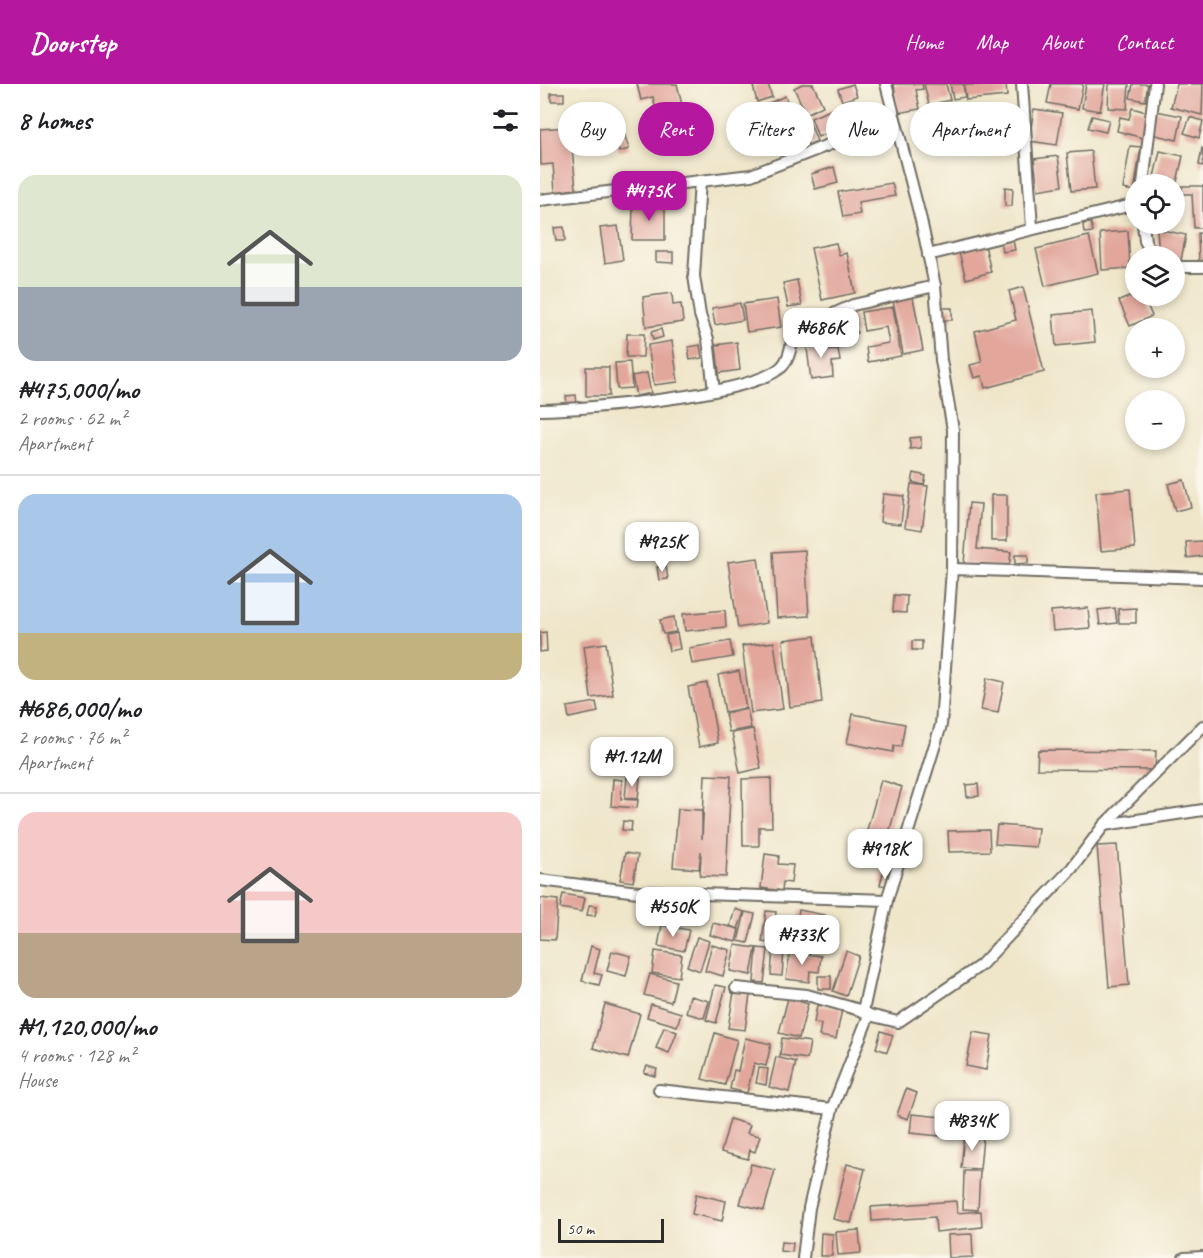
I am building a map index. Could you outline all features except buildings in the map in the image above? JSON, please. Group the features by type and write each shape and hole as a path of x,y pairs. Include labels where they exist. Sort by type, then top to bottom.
{"street":[{"path":"886,84 891,102"},
{"path":"1022,84 1032,228"},
{"path":"1144,174 1155,84"},
{"path":"803,1258 809,1208 832,1109 866,1013 887,900 941,725 952,569 952,430 941,360 935,286 898,131"},
{"path":"540,200 751,175 826,146"},
{"path":"700,181 694,276 700,315 708,339 714,392"},
{"path":"928,255 1125,207"},
{"path":"1185,267 1203,267"},
{"path":"540,410 567,410 714,392 756,380 779,370 788,362 794,332 853,305 935,286"},
{"path":"952,569 1203,578"},
{"path":"736,988 807,995 898,1022 981,965 1072,868 1104,825 1203,726"},
{"path":"1104,825 1203,810"},
{"path":"540,880 638,892 887,900"},
{"path":"659,1090 832,1109"},
{"path":"1184,1258 1203,1257"}]}
